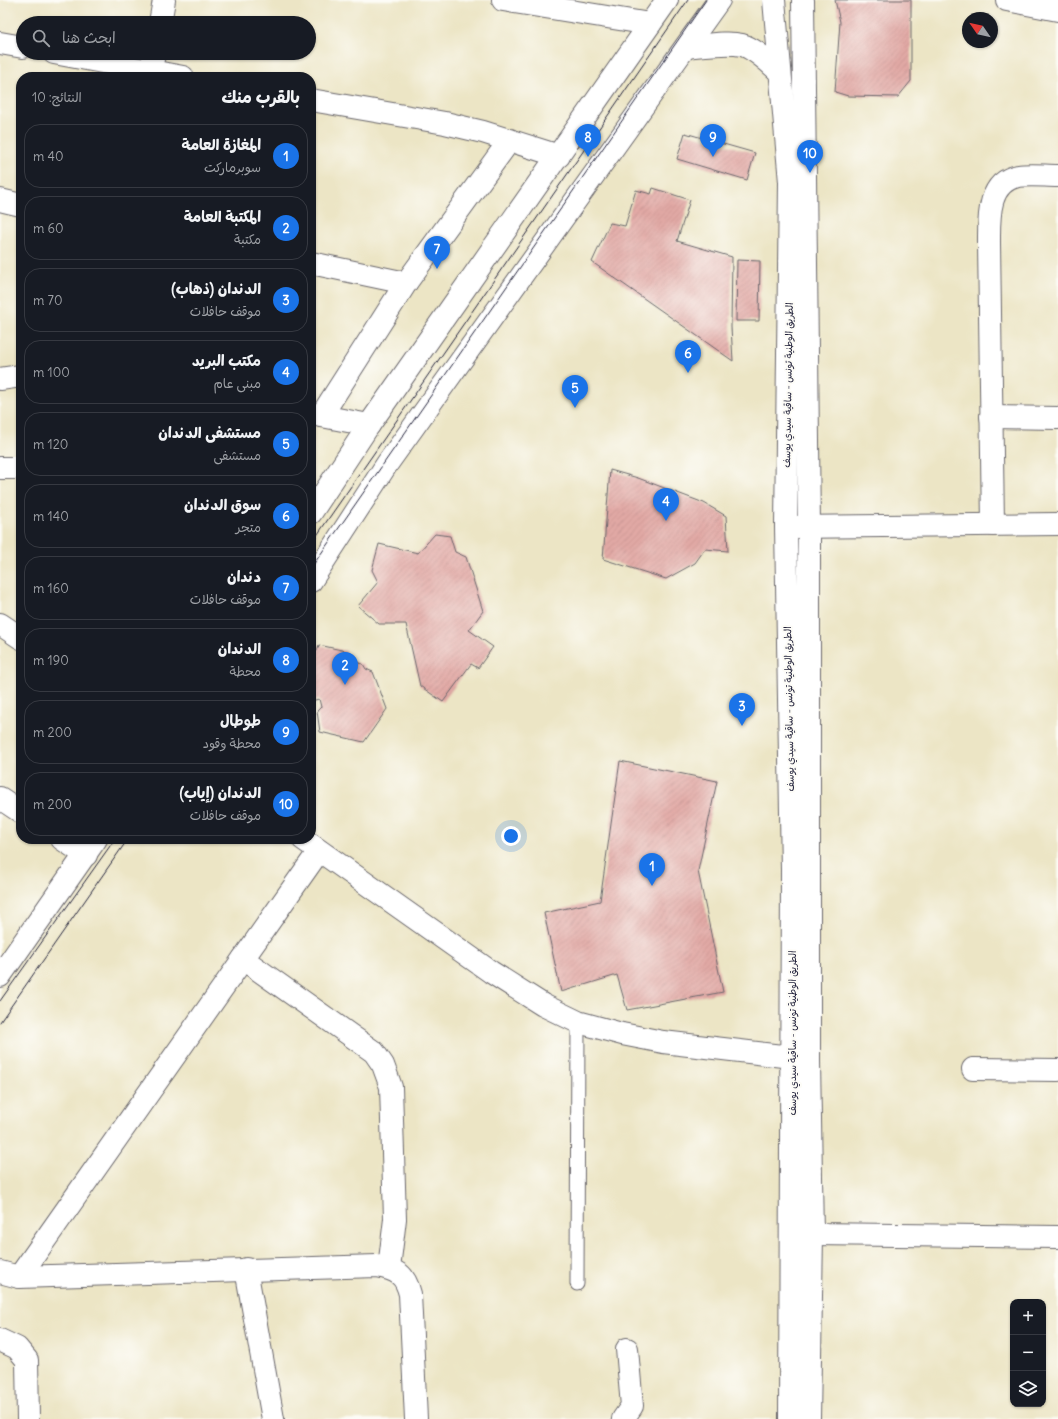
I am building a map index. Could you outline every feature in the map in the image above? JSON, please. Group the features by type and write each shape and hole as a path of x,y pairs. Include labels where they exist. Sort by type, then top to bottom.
{"main road":[{"path":"161,16 164,0"},
{"path":"503,0 650,24"},
{"path":"316,506 369,425 667,0"},
{"path":"316,573 387,464 719,0"},
{"name":"الطريق الوطنية تونس - ساقية سيدي يوسف","path":"774,0 790,182 786,527 792,870 800,1059"},
{"name":"الطريق الوطنية تونس - ساقية سيدي يوسف","path":"803,0 809,528 800,1059 802,1232 809,1419"},
{"path":"1007,0 1058,10"},
{"path":"0,43 16,46"},
{"path":"686,48 729,44 742,45 756,52 780,72"},
{"path":"130,60 152,62 173,72"},
{"path":"316,101 445,123 510,140 559,156"},
{"path":"369,425 316,415 406,283 510,140"},
{"path":"993,525 990,418 989,243 991,202 997,190 1004,181 1017,176 1058,176"},
{"path":"0,200 16,204"},
{"path":"316,264 406,283"},
{"path":"0,378 16,376"},
{"path":"990,418 1058,418"},
{"path":"0,468 16,468"},
{"path":"786,527 809,528 1058,524"},
{"path":"0,624 16,635"},
{"path":"0,798 16,809"},
{"path":"0,976 91,847 80,844"},
{"path":"9,1274 243,959 311,845 491,972 543,1006 578,1022 622,1034 663,1042 800,1059"},
{"path":"243,959 374,1052 383,1065 391,1087 395,1218 389,1268"},
{"path":"973,1069 1058,1070"},
{"path":"802,1232 1058,1237"},
{"name":"الطريق الوطنية تونس - ساقية سيدي يوسف","path":"790,1419 802,1232"},
{"path":"9,1274 377,1266 389,1268 400,1274 407,1281 410,1294 416,1419"},
{"path":"246,1269 273,1419"},
{"path":"0,1340 17,1348 27,1360 28,1419"},
{"path":"623,1419 632,1406 627,1349"}],"lane":[{"path":"577,1284 578,1022"}],"building":[{"path":"835,0 911,0 911,81 898,97 848,96 835,92 840,22"},
{"path":"685,133 755,153 747,180 677,159"},
{"path":"653,188 690,200 677,241 732,257 731,327 733,361 592,262 610,223 625,226 636,190 651,194"},
{"path":"737,260 760,261 759,321 736,321"},
{"path":"610,470 638,478 704,503 726,516 728,551 705,549 695,563 666,579 603,559"},
{"path":"435,534 450,536 455,552 466,557 483,611 469,630 493,647 478,668 471,664 443,702 420,686 406,624 379,624 358,606 378,582 372,570 379,544 418,553"},
{"path":"319,645 346,651 347,660 363,664 366,669 373,672 387,709 364,742 320,732 317,711 321,707 319,699 316,700 317,651"},
{"path":"620,761 717,781 698,871 723,992 627,1010 617,975 561,992 544,913 600,901"}],"tram line":[{"path":"316,537 688,0"},
{"path":"316,561 706,0"},
{"path":"0,1001 111,844"},
{"path":"0,1022 125,844"}],"place":[{"name":"الدندان","path":"588,157"},
{"name":"طوطال","path":"713,157"},
{"name":"الدندان (إياب)","path":"810,173"},
{"name":"دندان","path":"437,269"},
{"name":"سوق الدندان","path":"688,373"},
{"name":"مستشفى الدندان","path":"575,408"},
{"name":"مكتب البريد","path":"666,521"},
{"name":"المكتبة العامة","path":"345,685"},
{"name":"الدندان (ذهاب)","path":"742,726"},
{"name":"المغازة العامة","path":"652,886"}]}
